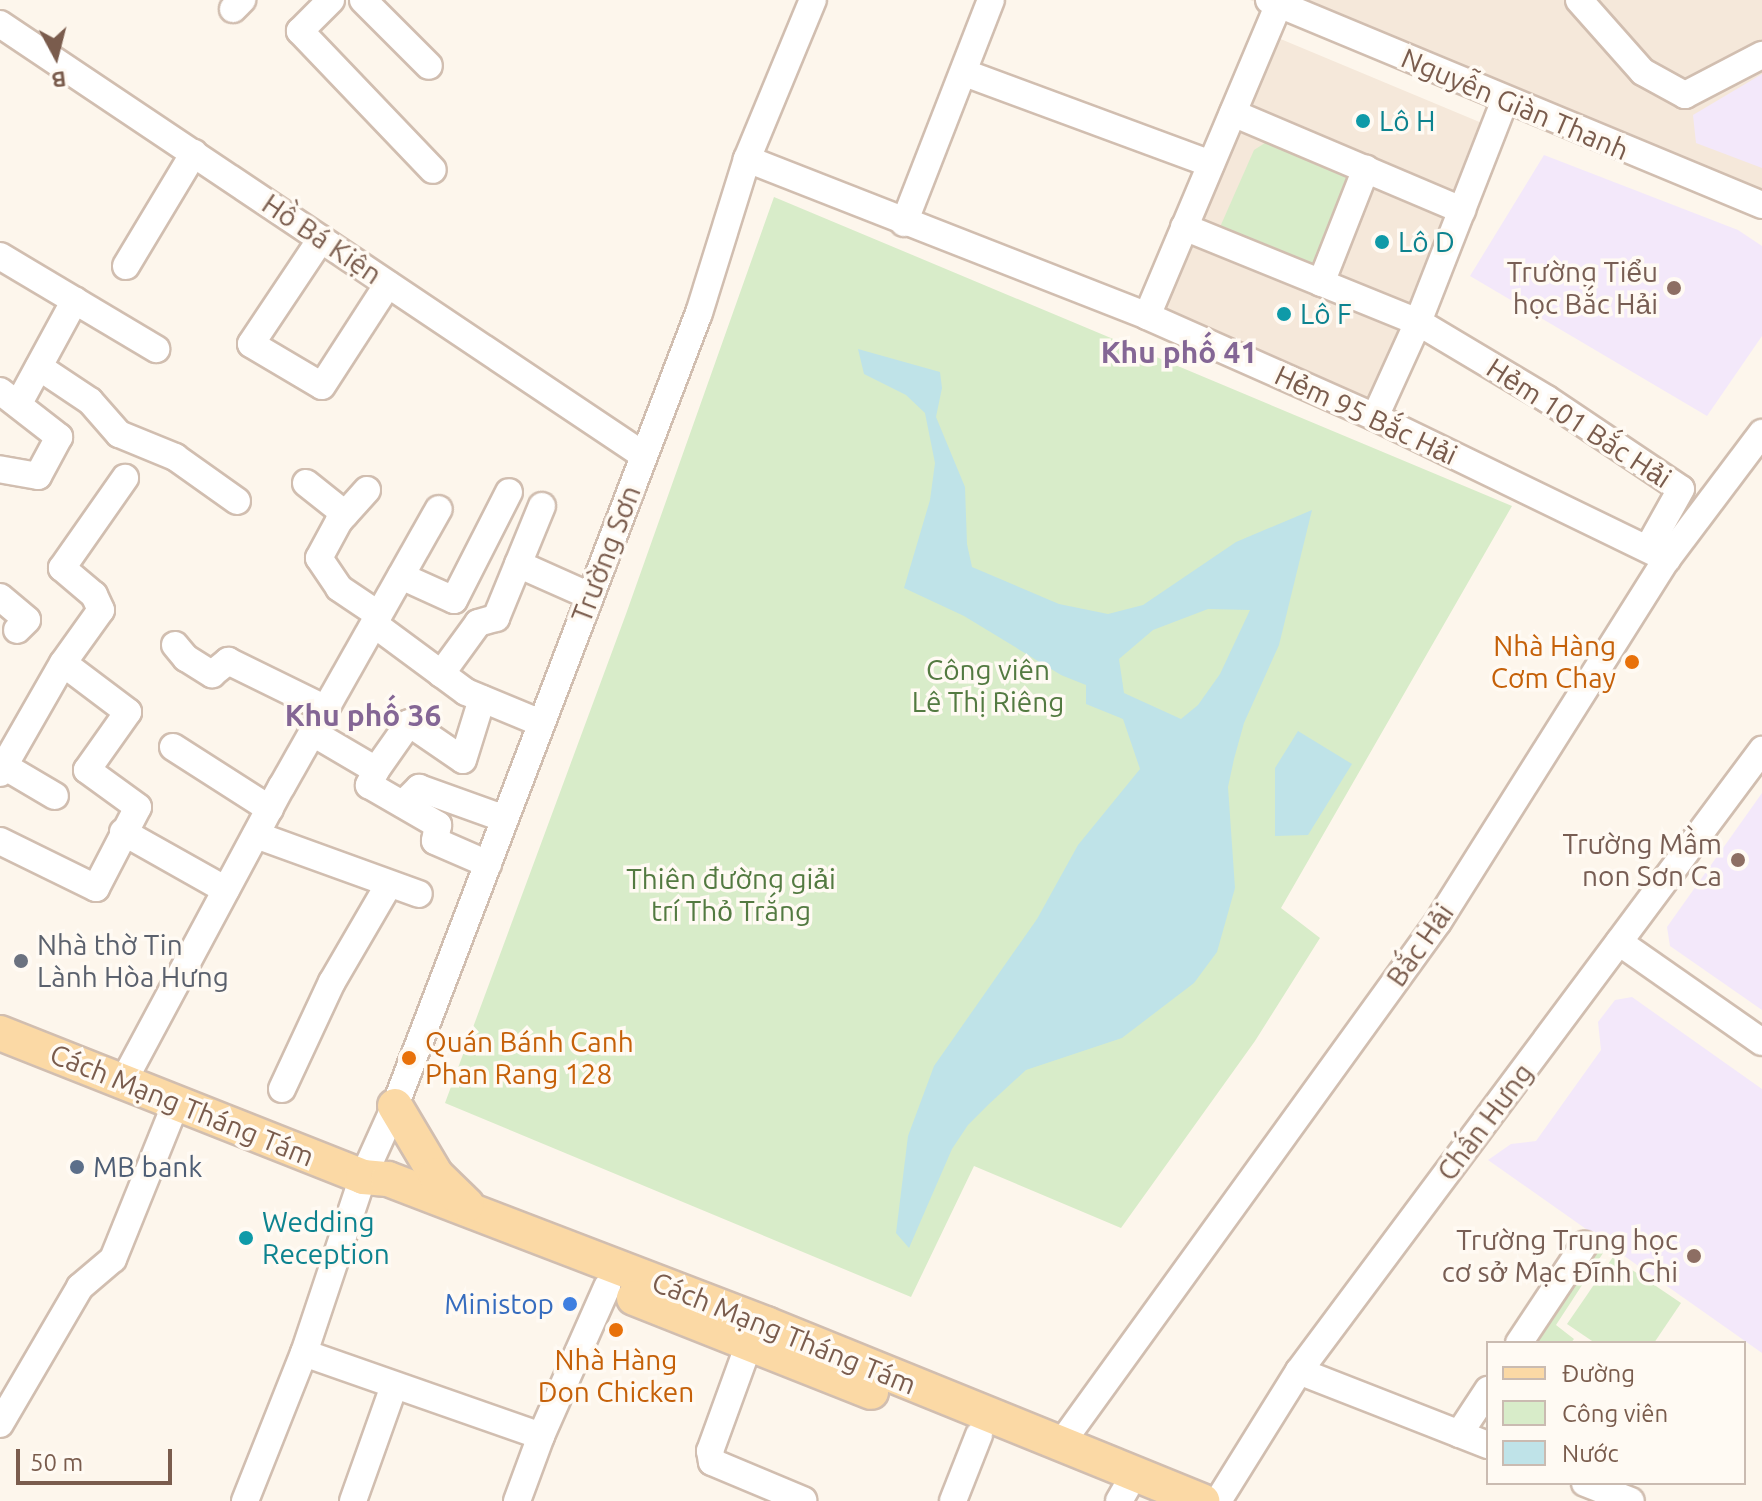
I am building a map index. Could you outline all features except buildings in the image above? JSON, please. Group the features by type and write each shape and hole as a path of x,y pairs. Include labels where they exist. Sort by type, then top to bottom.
{"main road":[{"name":"Cách Mạng Tháng Tám","path":"0,1033 363,1177 388,1179 766,1324 1202,1501"},
{"path":"395,1106 436,1175 475,1214"},
{"name":"Cách Mạng Tháng Tám","path":"363,1177 376,1196 1134,1497"}],"street":[{"path":"331,0 300,31 433,170"},
{"path":"363,0 429,66"},
{"name":"Trường Sơn","path":"245,1501 304,1353 363,1177 395,1106 699,313 747,159 813,0"},
{"path":"904,223 991,0"},
{"path":"1579,0 1643,72 1685,95 1762,55"},
{"path":"1147,316 1233,113 1274,2"},
{"name":"Nguyễn Giàn Thanh","path":"1274,2 1762,205"},
{"name":"Hồ Bá Kiện","path":"0,24 643,455"},
{"path":"965,73 1211,164"},
{"path":"1375,417 1418,322 1505,100"},
{"path":"1233,113 1462,210"},
{"path":"126,266 194,153"},
{"name":"Hẻm 95 Bắc Hải","path":"747,159 1147,316 1375,417 1657,553"},
{"path":"1321,283 1366,169"},
{"path":"1184,227 1418,322"},
{"path":"321,239 251,344 322,386 388,284"},
{"path":"0,256 156,349"},
{"path":"0,469 38,476 59,437 10,397 39,367 75,300"},
{"name":"Hẻm 101 Bắc Hải","path":"1418,322 1547,399 1681,489 1657,553"},
{"path":"39,367 90,401 119,434 175,457 237,501"},
{"name":"Bắc Hải","path":"1060,1445 1438,922 1657,553 1762,433"},
{"path":"55,796 2,769 63,663 101,610 94,595 62,568 125,478"},
{"path":"306,483 345,514"},
{"path":"367,490 345,514 319,558 339,588 466,692 541,723"},
{"path":"401,576 454,600 509,492"},
{"path":"441,674 478,623 496,618 542,506"},
{"path":"123,1082 270,809 439,509"},
{"path":"518,564 590,596"},
{"path":"0,597 27,620 17,630"},
{"path":"175,645 186,658 212,674 228,661 326,709"},
{"path":"0,841 96,888 138,807 87,770 128,712 63,663"},
{"path":"482,699 463,760 409,723 369,785 438,825 435,841 488,864"},
{"path":"313,733 376,770"},
{"path":"173,747 270,809"},
{"name":"Chấn Hưng","path":"1218,1501 1299,1371 1762,750"},
{"path":"403,804 419,788 505,819"},
{"path":"123,832 226,890"},
{"path":"256,835 419,894"},
{"path":"282,1089 332,982 389,884"},
{"path":"1619,942 1762,1042"},
{"path":"0,1424 80,1287 113,1259 176,1103"},
{"path":"1520,1341 1584,1245"},
{"path":"517,1501 541,1436 607,1287"},
{"path":"749,1344 710,1451 712,1462 767,1494 803,1500"},
{"path":"304,1353 541,1436"},
{"path":"1299,1371 1486,1444"},
{"path":"353,1501 394,1386"},
{"path":"1459,1434 1486,1393"},
{"path":"953,1501 979,1435"},
{"path":"1590,1485 1631,1501"}],"shaded area":[{"path":"1250,0 1762,0 1762,210"},
{"path":"1271,35 1489,126 1373,410 1154,313"},
{"path":"1762,74 1762,168 1696,143 1693,115"},
{"name":"Trường Tiểu học Bắc Hải","path":"1544,155 1738,230 1762,246 1762,336 1707,416 1470,276"},
{"name":"Trường Mầm non Sơn Ca","path":"1762,793 1762,1010 1670,946 1667,927"},
{"name":"Trường Trung học cơ sở Mạc Đĩnh Chi","path":"1632,997 1762,1089 1762,1353 1488,1160 1511,1144 1536,1141 1601,1050 1598,1022 1615,1000"}],"green space":[{"path":"1268,141 1348,171 1353,180 1316,272 1230,240 1220,227 1254,150"},
{"name":"Công viên Lê Thị Riêng","path":"774,197 1512,506 1281,908 1320,938 1255,1041 1121,1228 974,1166 911,1297 445,1103 626,614"},
{"path":"1596,1243 1605,1250 1556,1325 1574,1339 1531,1341"},
{"path":"1613,1257 1681,1303 1655,1341 1592,1341 1567,1324"}],"water":[{"path":"858,349 940,372 942,388 936,417 965,487 967,544 972,567 1059,604 1108,614 1143,605 1236,542 1312,510 1279,645 1244,723 1234,759 1228,787 1235,888 1217,952 1194,983 1122,1038 1026,1070 989,1104 968,1125 952,1149 909,1248 896,1233 908,1136 934,1066 1037,919 1078,845 1140,769 1123,719 1086,704 1086,685 1061,675 964,616 904,588 930,500 935,463 925,413 906,395 864,374","holes":["1208,609 1250,610 1220,674 1198,705 1181,719 1124,693 1119,659 1153,630"]},
{"path":"1298,731 1352,764 1308,835 1275,836 1275,768"}],"place":[{"name":"Lô H","path":"1363,121"},
{"name":"Lô D","path":"1382,242"},
{"name":"Trường Tiểu học Bắc Hải","path":"1674,288"},
{"name":"Lô F","path":"1284,314"},
{"name":"Nhà Hàng Cơm Chay","path":"1632,662"},
{"name":"Trường Mầm non Sơn Ca","path":"1738,860"},
{"name":"Nhà thờ Tin Lành Hòa Hưng","path":"21,961"},
{"name":"Quán Bánh Canh Phan Rang 128","path":"409,1058"},
{"name":"MB bank","path":"77,1167"},
{"name":"Wedding Reception","path":"246,1238"},
{"name":"Trường Trung học cơ sở Mạc Đĩnh Chi","path":"1694,1256"},
{"name":"Ministop","path":"570,1304"},
{"name":"Nhà Hàng Don Chicken","path":"616,1330"}],"district":[{"name":"Khu phố 41","path":"1179,352"},
{"name":"Khu phố 36","path":"363,715"}],"park label":[{"name":"Thiên đường giải trí Thỏ Trắng","path":"731,895"}]}
